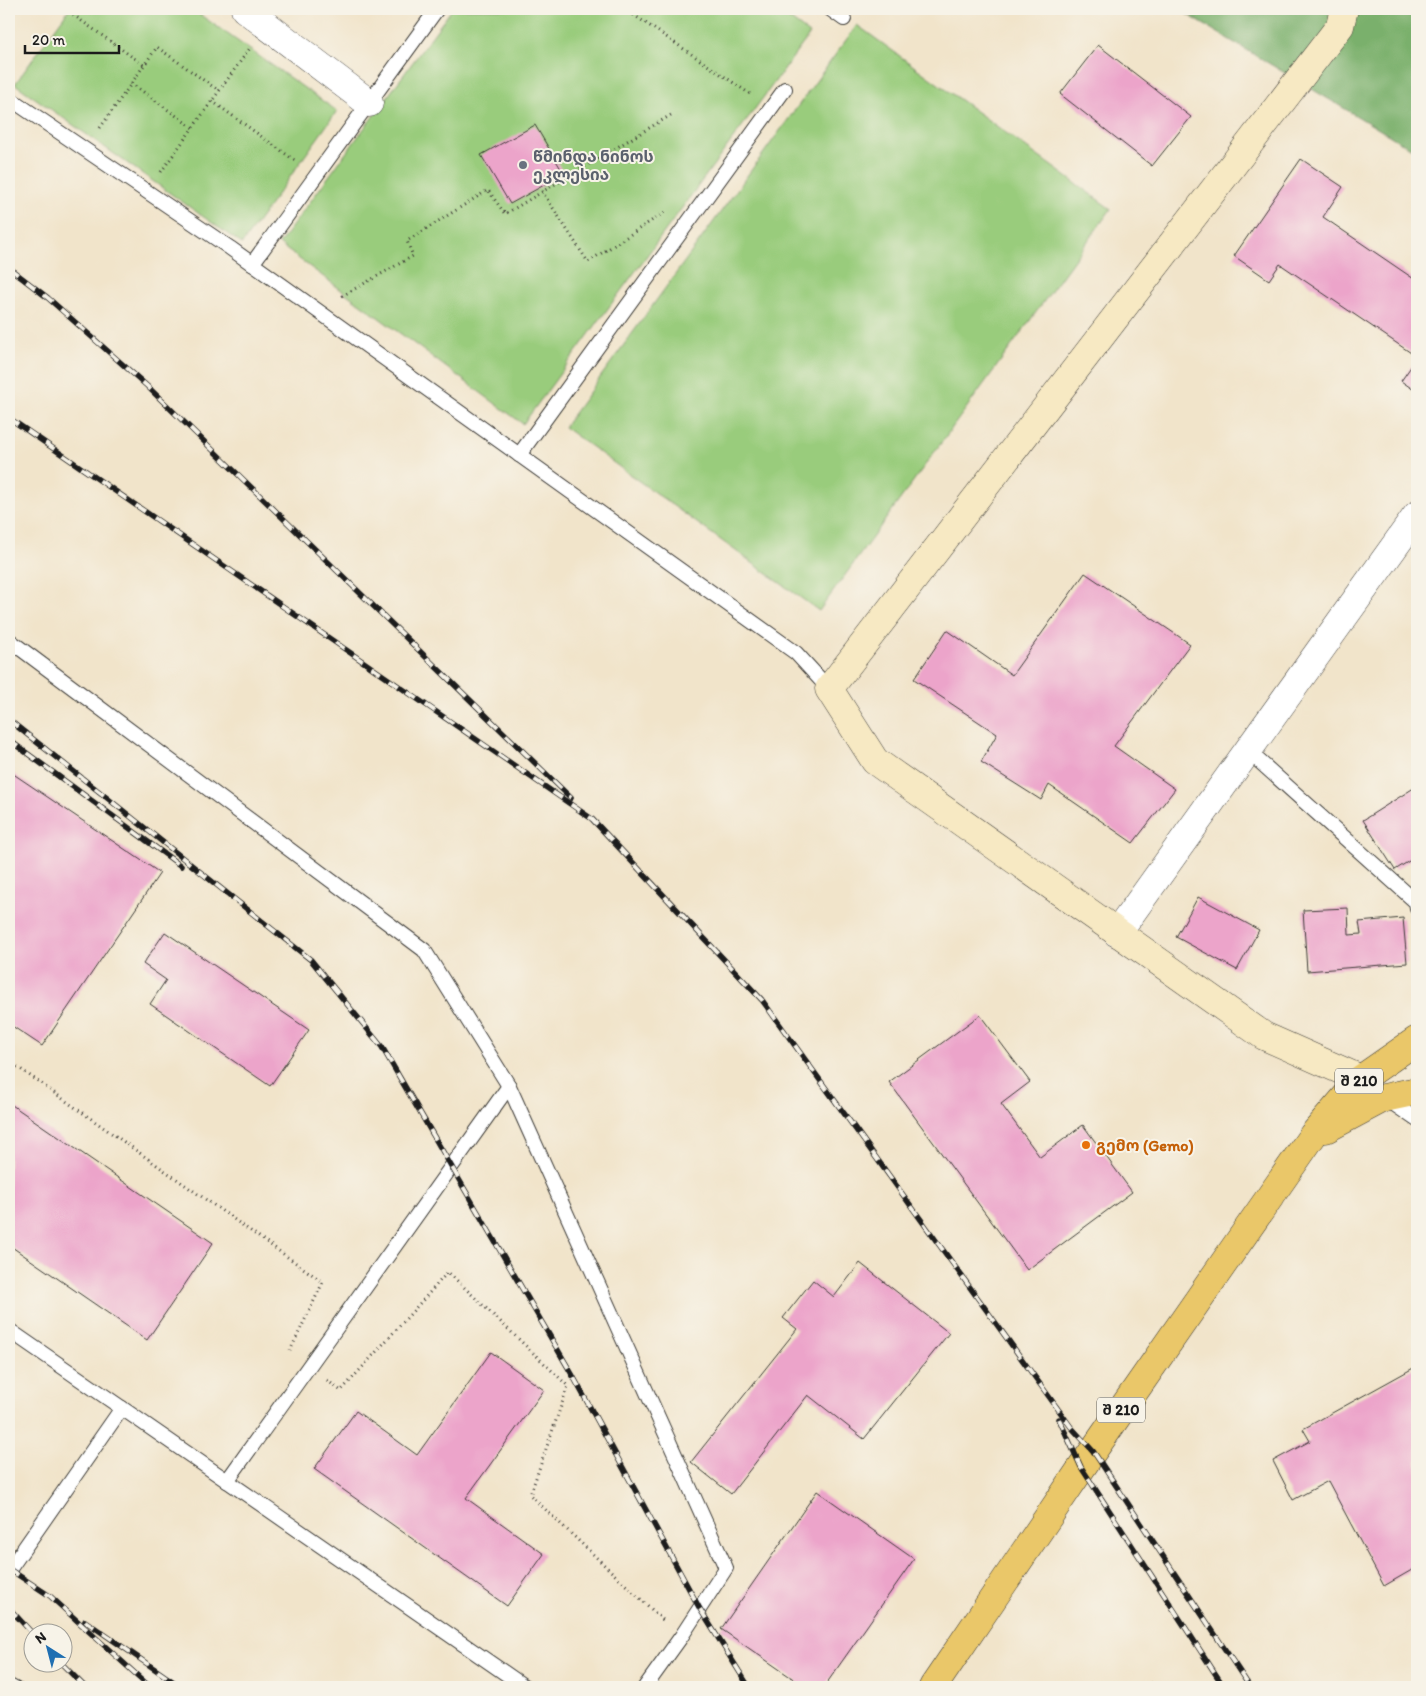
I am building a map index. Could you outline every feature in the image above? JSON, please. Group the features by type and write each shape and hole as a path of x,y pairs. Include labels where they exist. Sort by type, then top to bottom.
{"main road":[{"name":"შ 210","path":"933,1687 1093,1450 1313,1135 1361,1079 1417,1040"},
{"name":"შ 210","path":"1313,1135 1384,1098 1417,1091"}],"street":[{"path":"245,9 369,103"},
{"path":"1344,9 1340,26 829,689 875,761 1264,1036 1361,1079"},
{"path":"1117,933 1417,515"}],"lane":[{"path":"252,264 437,9"},
{"path":"830,9 844,19"},
{"path":"519,455 785,89"},
{"path":"9,98 252,264 796,653 829,689"},
{"path":"9,640 424,950 508,1086 726,1568 681,1637 645,1687"},
{"path":"1248,751 1416,902 1417,908"},
{"path":"227,1482 308,1365 508,1086"},
{"path":"1384,1098 1417,1120"},
{"path":"9,1330 525,1687"},
{"path":"9,1570 122,1408"}],"path":[{"path":"65,9 145,66"},
{"path":"625,9 771,109"},
{"path":"161,172 267,25"},
{"path":"100,128 157,48 219,91"},
{"path":"131,84 193,128"},
{"path":"212,101 316,176"},
{"path":"342,296 413,256 406,240 488,190 505,214 671,115"},
{"path":"542,191 588,262 685,199 704,201"},
{"path":"9,1061 323,1282 289,1350 340,1391 448,1272 568,1386 530,1494 681,1637"}],"green space":[{"path":"69,9 192,9 337,111 242,244 15,84"},
{"path":"452,9 776,9 810,34 523,424 279,244"},
{"path":"1178,9 1417,9 1417,152"},
{"path":"857,25 1111,209 819,611 564,427"}],"building":[{"path":"1098,45 1191,117 1152,166 1060,94"},
{"name":"წმინდა ნინოს ეკლესია","path":"535,125 564,174 510,204 481,155"},
{"path":"1301,159 1343,187 1323,217 1417,281 1417,357 1280,264 1269,280 1234,256"},
{"path":"1417,358 1417,392 1401,381"},
{"path":"1085,573 1190,644 1114,746 1175,789 1133,843 1049,785 1041,800 981,762 997,734 914,679 947,630 1012,675"},
{"path":"9,771 160,873 42,1046 9,1024"},
{"path":"1417,786 1417,856 1395,870 1363,820"},
{"path":"1198,897 1259,930 1237,970 1176,937"},
{"path":"1348,908 1349,935 1361,934 1359,922 1403,918 1407,963 1307,971 1303,910"},
{"path":"165,932 309,1030 270,1086 150,1004 166,980 143,964"},
{"path":"980,1015 1030,1082 1001,1104 1040,1157 1083,1125 1132,1192 1027,1270 889,1082"},
{"path":"9,1103 213,1243 147,1340 9,1245"},
{"path":"860,1263 949,1333 864,1439 808,1395 731,1494 691,1462 797,1329 783,1318 813,1280 834,1297"},
{"path":"491,1352 544,1390 466,1498 544,1554 507,1606 314,1469 356,1411 417,1455"},
{"path":"1417,1366 1417,1567 1384,1586 1328,1481 1293,1500 1273,1461 1310,1441 1303,1429"},
{"path":"817,1491 914,1559 824,1687 805,1687 721,1629"},
{"path":"1152,1682 1156,1687 1144,1687"}],"railway":[{"path":"9,268 48,298 147,386 571,798"},
{"path":"9,418 592,819 762,1000 1071,1427 1093,1451 1250,1687"},
{"path":"9,720 311,960 382,1047 573,1376 700,1609 749,1687"},
{"path":"9,740 181,866"},
{"path":"1059,1419 1081,1467 1224,1687"},
{"path":"9,1569 50,1596 150,1687"},
{"path":"9,1608 24,1624"},
{"path":"85,1621 181,1687"},
{"path":"72,1674 85,1687"},
{"path":"9,1680 22,1687"}],"place":[{"name":"წმინდა ნინოს ეკლესია","path":"523,165"},
{"name":"გემო (Gemo)","path":"1086,1145"}]}
